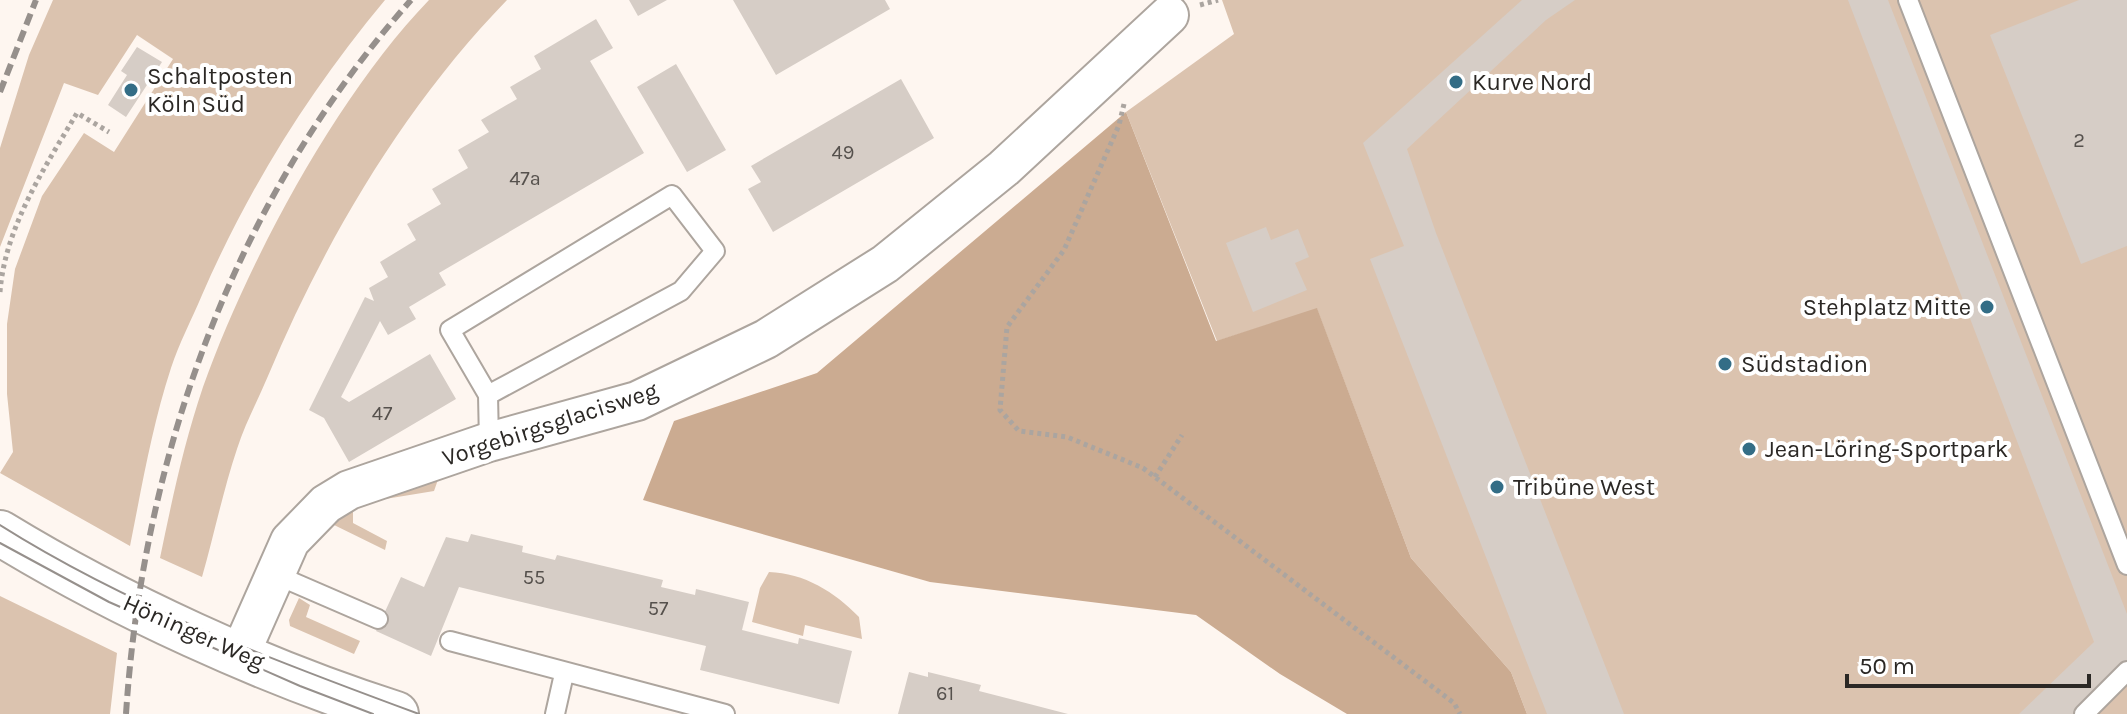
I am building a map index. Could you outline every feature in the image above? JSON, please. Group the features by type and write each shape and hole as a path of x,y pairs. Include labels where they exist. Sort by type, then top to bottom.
{"street":[{"name":"Vorgebirgsglacisweg","path":"240,654 290,541 326,504 349,490 489,442 637,401 766,339 885,264 1004,168 1169,15"},
{"name":"Höninger Weg","path":"0,533 87,583 240,654 396,714"}],"lane":[{"path":"1908,0 2127,565"},
{"path":"488,395 681,291 715,251 672,195 450,330 488,395 489,442"},
{"path":"274,574 378,619"},
{"path":"450,641 564,674 725,714"},
{"path":"2084,714 2127,671"},
{"path":"555,714 564,674"}],"path":[{"path":"1126,97 1119,125 1064,250 1007,327 1000,410 1019,431 1067,437 1143,468 1454,703 1460,714"},
{"path":"0,292 1,276 19,219 77,113 109,132"},
{"path":"1155,477 1182,435"}],"shaded area":[{"path":"53,0 385,0 331,69 283,141 220,255 182,340 164,390 130,546 0,473 13,452 7,394 7,324 15,269 42,196 84,133 114,152 173,59 137,35 98,95 64,83 0,247 0,148 29,55"},
{"path":"429,0 507,0 469,41 401,130 370,177 315,275 240,440 202,577 160,558 203,387 244,288 298,183 361,83"},
{"name":"Südstadion","path":"1222,0 2127,0 2127,714 1527,714 1511,672 1411,558 1317,309 1217,341 1126,112 1234,34"},
{"path":"1126,112 1216,341 1317,308 1411,558 1511,672 1527,714 1347,714 1280,674 1196,615 930,582 643,500 674,421 817,373"},
{"path":"440,474 434,491 367,502 353,510 353,523 387,541 385,550 330,523 343,505"},
{"path":"769,572 807,580 840,600 859,617 862,639 805,625 803,636 752,622 760,588"},
{"path":"0,596 117,653 110,714 0,714"},
{"path":"299,598 310,605 306,617 360,641 354,654 290,626 289,620"}],"building":[{"path":"629,0 667,0 638,16"},
{"path":"733,0 885,0 890,9 776,75"},
{"name":"Tribüne West","path":"1522,0 1575,0 1546,20 1407,149 1436,233 1624,714 1547,714 1370,259 1404,246 1363,143"},
{"name":"Stehplatz Mitte","path":"1848,0 1888,0 2127,614 2127,661 2076,714 2019,714 2094,642"},
{"path":"2079,0 2127,0 2127,246 2081,264 1990,35"},
{"path":"596,19 613,48 590,61 644,153 439,273 446,285 409,307 416,319 388,335 380,321 341,397 349,402 430,354 456,399 349,462 324,418 309,410 365,297 374,301 369,288 388,277 380,262 416,240 407,224 441,204 432,189 468,168 458,150 489,132 481,120 517,99 510,87 541,69 534,56"},
{"name":"Schaltposten Köln Süd","path":"137,47 162,62 126,117 108,105 127,75 121,71"},
{"path":"676,64 726,150 687,172 637,87"},
{"path":"901,79 934,138 773,232 748,189 761,182 751,166"},
{"path":"1266,227 1271,240 1298,229 1309,257 1295,263 1307,290 1253,312 1226,243"},
{"path":"471,534 523,546 522,552 555,560 557,555 663,580 661,587 695,595 696,589 749,602 742,630 798,644 799,638 852,651 839,704 700,670 706,646 459,587 431,656 376,631 401,577 424,587 446,537 468,542"},
{"path":"909,672 928,677 928,672 981,685 979,691 1068,714 898,714"}],"tram line":[{"path":"0,525 100,582 152,607 257,653 419,714"},
{"path":"0,543 109,602 300,686 373,714"}],"railway":[{"path":"0,92 36,0"},
{"path":"126,714 136,616 153,520 178,425 209,333 248,244 295,158 349,77 411,0"}],"place":[{"name":"Kurve Nord","path":"1456,82"},
{"name":"Schaltposten Köln Süd","path":"131,90"},
{"name":"Stehplatz Mitte","path":"1987,307"},
{"name":"Südstadion","path":"1725,364"},
{"name":"Jean-Löring-Sportpark","path":"1749,449"},
{"name":"Tribüne West","path":"1497,487"}]}
